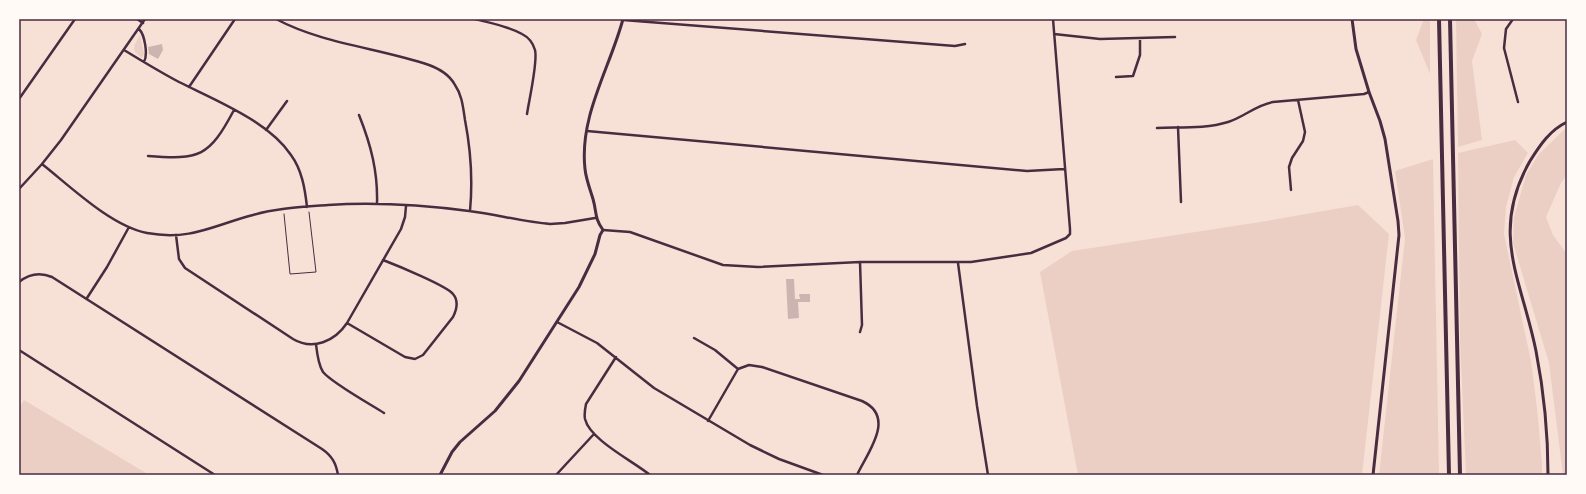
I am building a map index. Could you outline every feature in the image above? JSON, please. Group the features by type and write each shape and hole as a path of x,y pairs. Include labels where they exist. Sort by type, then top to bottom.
{"main road":[{"path":"1439,19 1449,475"},
{"path":"1450,19 1460,475"}],"street":[{"path":"19,99 76,19"},
{"path":"137,19 143,23"},
{"path":"19,189 42,164 145,19"},
{"path":"189,87 235,19"},
{"path":"276,19 297,28 328,38 429,65 442,71 450,78 461,96 469,142 472,180 470,211"},
{"path":"475,19 519,32 532,44 536,55 527,114"},
{"path":"603,230 595,218 595,207 585,169 585,149 587,131 597,90 617,42 623,19 955,46 966,44"},
{"path":"603,230 630,232 710,261 735,266 785,267 860,262 985,261 1036,251 1061,241 1069,237 1070,234 1053,19"},
{"path":"1352,19 1356,49 1385,139 1399,235 1373,475"},
{"path":"1513,19 1506,29 1504,48 1518,102"},
{"path":"138,29 142,33 146,56 144,62"},
{"path":"1054,34 1100,39 1175,37"},
{"path":"1116,77 1133,76 1140,55 1140,38"},
{"path":"124,50 189,87 234,110 266,130 288,150 292,156 302,180 307,207"},
{"path":"1157,128 1212,125 1228,122 1266,103 1364,94 1369,92"},
{"path":"1291,190 1289,167 1292,158 1303,141 1305,132 1298,100"},
{"path":"266,130 287,101"},
{"path":"148,156 189,157 204,152 216,141 234,110"},
{"path":"359,115 374,160 377,179 377,204"},
{"path":"1548,475 1546,424 1540,376 1531,330 1513,264 1510,236 1515,199 1526,169 1548,135 1559,126 1567,122"},
{"path":"1178,127 1181,202"},
{"path":"587,131 1027,170 1064,169"},
{"path":"42,164 95,206 129,227 150,234 176,235 202,232 254,214 284,209 341,204 377,204 470,211 530,222 550,224 595,218"},
{"path":"176,235 179,259 185,268 292,339 303,343 316,344 331,339 340,332 347,323 403,224 406,206"},
{"path":"87,298 107,267 129,227"},
{"path":"440,475 452,452 460,442 495,411 507,397 557,322 588,269 603,230"},
{"path":"347,323 405,357 415,359 426,353 457,310 457,302 452,292 442,286 383,260"},
{"path":"860,262 862,325 860,332"},
{"path":"958,262 977,406 988,475"},
{"path":"19,282 33,275 47,275 87,298 328,453 336,464 338,475"},
{"path":"557,322 597,343 654,388 708,421 764,452 823,475"},
{"path":"694,338 715,350 738,369"},
{"path":"316,344 318,361 324,372 384,413"},
{"path":"19,350 215,475"},
{"path":"616,357 586,404 585,420 594,434 650,475"},
{"path":"708,421 738,369 749,365 762,367 868,404 877,415 879,431 857,475"},
{"path":"556,475 594,434"}],"path":[{"path":"284,209 290,274 316,272 310,217 307,207"}],"shaded area":[{"path":"1424,19 1430,19 1430,74 1416,40"},
{"path":"1456,19 1474,19 1482,34 1472,61 1482,140 1458,147"},
{"path":"140,35 144,54 142,58 134,49"},
{"path":"1567,127 1567,175 1561,183 1546,217 1553,235 1567,254 1567,475 1563,475 1549,363 1513,243 1514,217 1526,175 1538,155"},
{"path":"1515,140 1528,153 1514,177 1506,207 1504,234 1531,361 1537,408 1542,475 1466,475 1460,341 1458,153"},
{"path":"1433,159 1439,475 1379,475 1405,238 1395,171"},
{"path":"1358,205 1389,234 1362,475 1078,475 1040,272 1072,251 1254,223"},
{"path":"24,400 146,473 145,475 19,475 19,408"}],"building":[{"path":"162,44 163,50 158,59 149,54 148,47"},
{"path":"786,279 794,279 795,299 800,299 799,294 810,294 810,302 798,302 799,318 788,319"}]}
